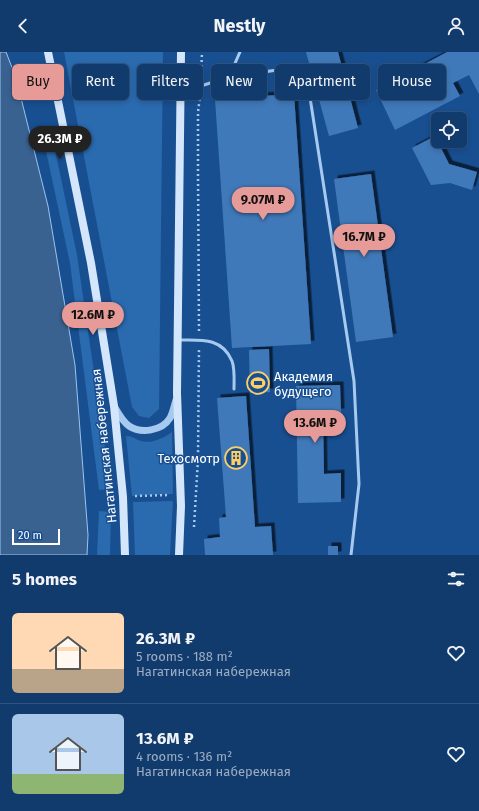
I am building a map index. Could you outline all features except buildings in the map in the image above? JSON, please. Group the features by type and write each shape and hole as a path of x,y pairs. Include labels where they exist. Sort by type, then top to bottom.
{"main road":[{"name":"Нагатинская набережная","path":"48,52 91,263 114,406 123,497 125,555"},
{"path":"181,52 181,64"},
{"path":"179,555 181,495 177,393 180,100"}],"street":[{"path":"114,406 129,426 138,430 150,430 161,426 169,420 177,393"}],"lane":[{"path":"235,64 240,52"},
{"path":"267,71 284,69 300,75 309,92 354,381 359,484 351,555"},
{"path":"178,340 214,342 225,350 232,362 234,389"}],"path":[{"path":"201,64 202,52"},
{"path":"193,533 198,459 198,127 199,100"},
{"path":"123,497 196,495"}],"shaded area":[{"path":"0,52 6,52 12,68 12,100 22,100 48,206 75,365 88,535 87,555 0,555"},
{"path":"64,52 163,52 163,64 137,64 137,100 162,100 159,409 149,418 139,416 132,407 73,100 129,100 129,64 72,64 72,94"},
{"path":"43,137 47,137 54,145 77,255 111,489 99,490 70,263"},
{"path":"172,432 173,494 132,496 126,436 151,442"},
{"path":"173,501 170,555 135,555 133,502"},
{"path":"99,511 111,512 110,555 97,555"}],"place":[{"name":"Академия будущего","path":"258,383"},
{"name":"Техосмотр","path":"236,458"}]}
